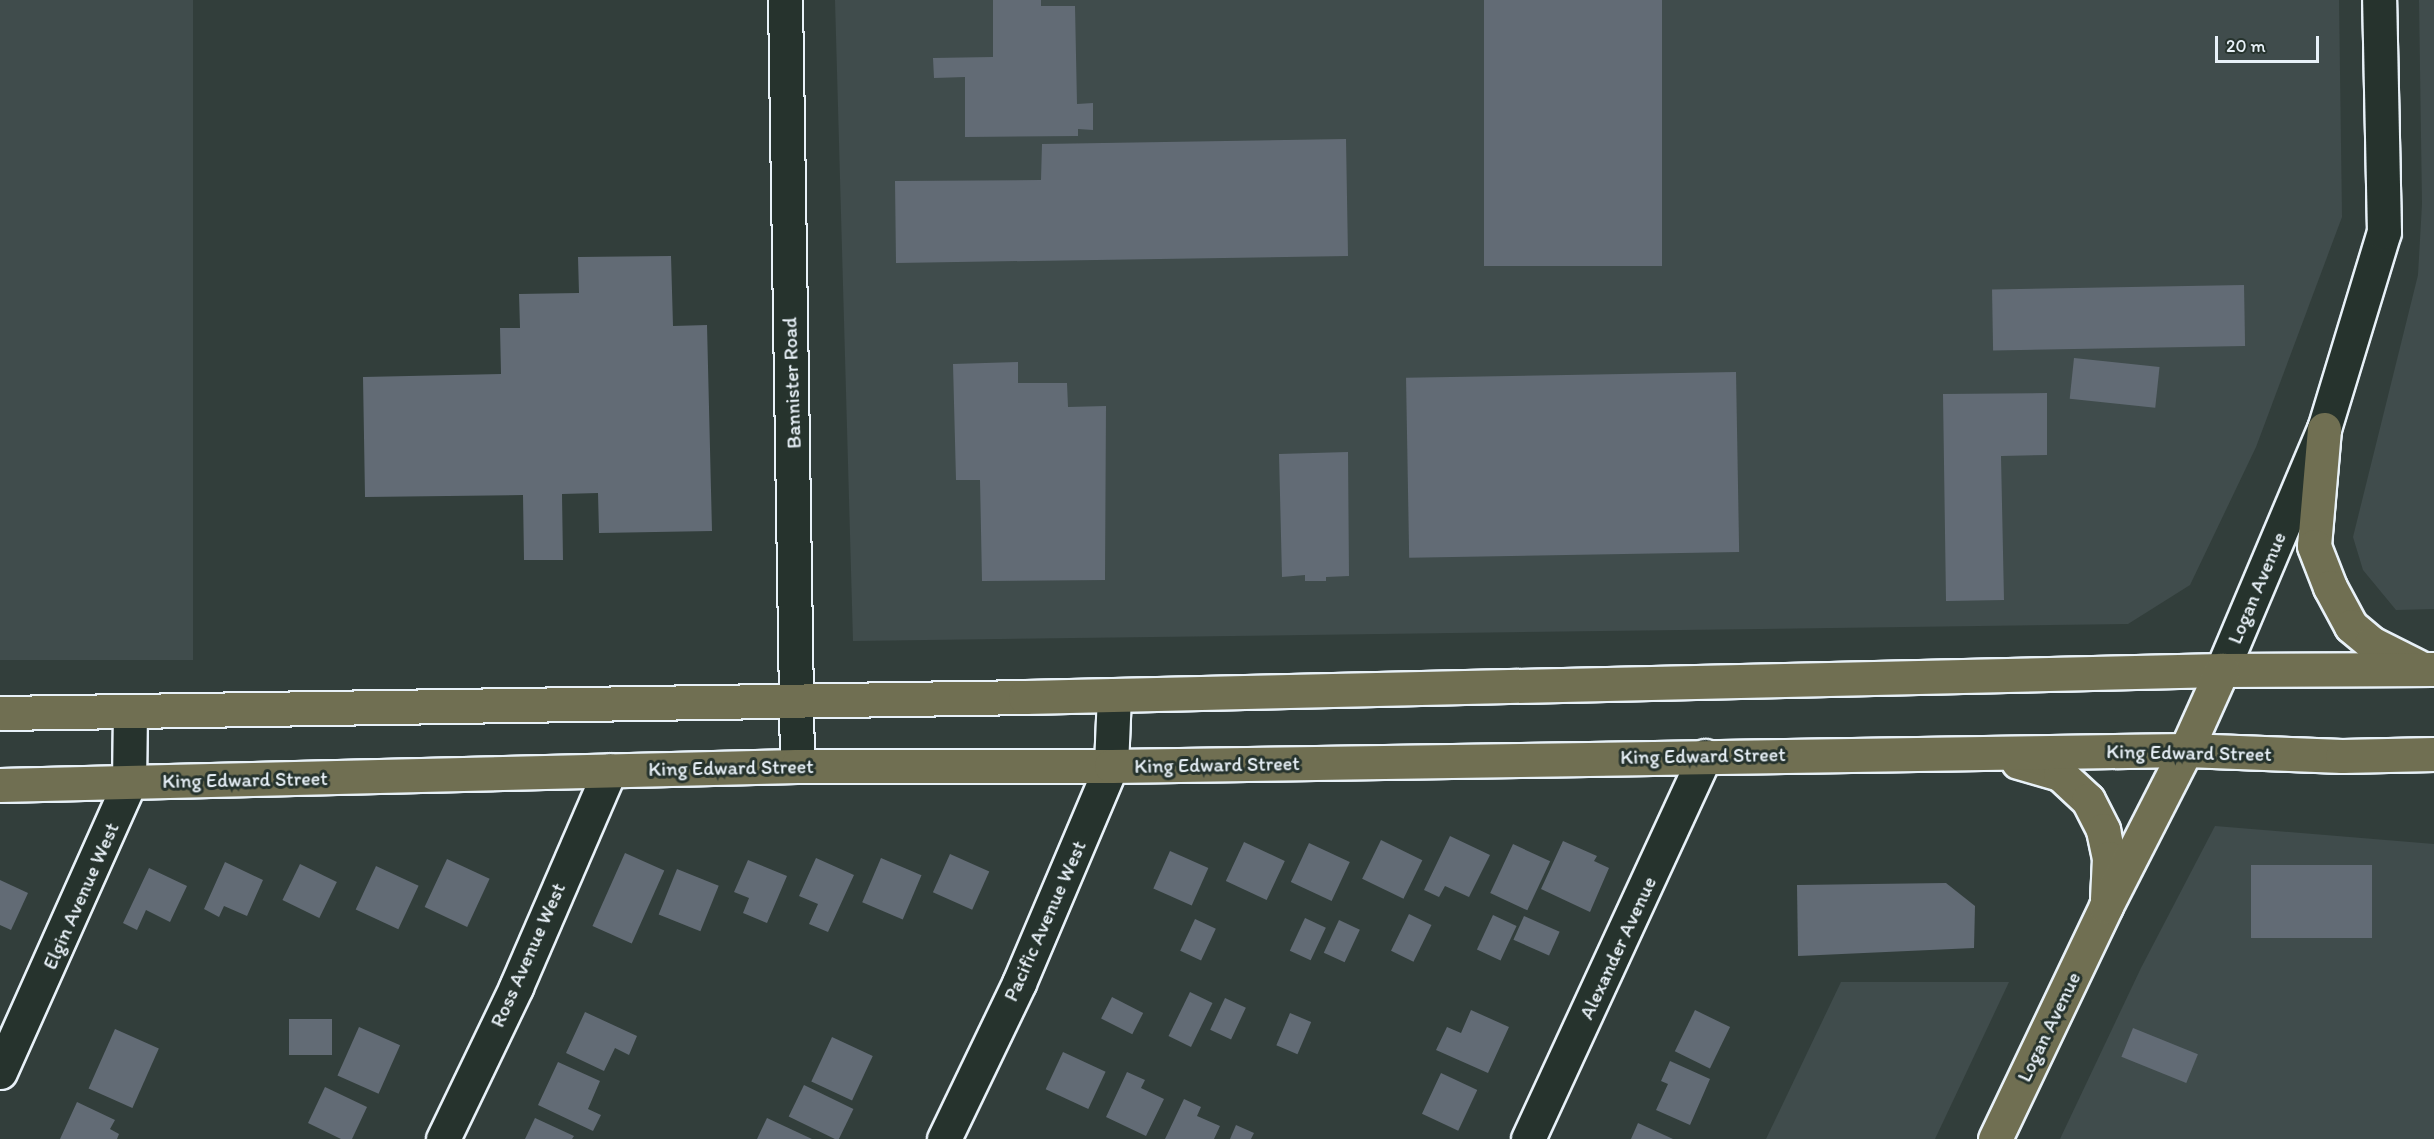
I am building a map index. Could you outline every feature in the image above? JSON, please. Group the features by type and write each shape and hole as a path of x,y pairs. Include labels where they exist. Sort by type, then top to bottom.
{"main road":[{"path":"2324,429 2314,546 2330,587 2351,626 2371,643 2429,669"},
{"path":"0,714 1114,695 2222,669 2429,669"},
{"name":"Logan Avenue","path":"1995,1139 2106,906 2186,750 2222,669"},
{"name":"King Edward Street","path":"0,785 797,766 1111,766 2186,750 2342,756 2434,754"},
{"path":"1984,753 2060,774 2088,800 2103,830 2109,858 2106,906"}],"street":[{"name":"Bannister Road","path":"785,0 797,766"},
{"name":"Logan Avenue","path":"2222,669 2324,429 2384,232 2379,0"},
{"name":"Pacific Avenue West","path":"946,1138 1019,983 1111,766 1114,695"},
{"name":"Elgin Avenue West","path":"0,1072 129,783 130,711"},
{"name":"Alexander Avenue","path":"1528,1139 1705,756"},
{"name":"Ross Avenue West","path":"443,1139 516,987 610,770"}],"shaded area":[{"path":"0,0 193,0 193,660 0,660"},
{"path":"835,0 2339,0 2342,217 2256,447 2190,585 2128,624 853,641"},
{"path":"2419,0 2434,0 2434,609 2396,610 2363,570 2353,537 2418,275 2422,204"},
{"path":"2215,826 2434,844 2434,1139 2060,1139 2141,968"},
{"path":"1841,982 2009,982 1935,1139 1766,1139"}],"building":[{"path":"993,0 1041,0 1041,6 1075,6 1077,104 1093,103 1093,130 1078,129 1078,136 965,137 965,77 934,78 933,58 993,57"},
{"path":"1484,0 1662,0 1662,266 1484,266"},
{"path":"1346,139 1348,256 896,263 895,181 1041,180 1042,144"},
{"path":"671,256 673,326 707,325 712,531 599,533 598,493 562,494 563,560 524,560 523,495 365,497 363,377 501,374 500,328 520,328 519,294 579,293 578,257"},
{"path":"2244,285 2245,346 1993,350 1992,289"},
{"path":"2074,358 2160,367 2155,408 2070,399"},
{"path":"1018,362 1018,383 1067,383 1068,407 1106,406 1105,580 982,581 980,480 956,480 953,364"},
{"path":"1736,372 1739,552 1409,558 1406,378"},
{"path":"2047,393 2047,455 2001,456 2004,600 1946,601 1943,394"},
{"path":"1348,452 1349,576 1326,577 1326,581 1305,581 1305,575 1282,577 1279,454"},
{"path":"1450,836 1490,855 1469,897 1445,886 1439,897 1424,890"},
{"path":"1381,840 1422,860 1403,899 1362,879"},
{"path":"1563,841 1597,856 1594,861 1609,868 1590,912 1541,889"},
{"path":"1244,842 1285,861 1267,900 1226,881"},
{"path":"1309,843 1350,862 1332,901 1291,882"},
{"path":"1513,844 1550,861 1527,910 1490,893"},
{"path":"1170,851 1208,868 1192,906 1153,888"},
{"path":"625,853 664,870 632,944 592,926"},
{"path":"950,854 989,871 972,910 933,892"},
{"path":"816,858 854,875 828,932 809,924 818,904 799,896"},
{"path":"881,858 922,875 903,919 862,902"},
{"path":"447,859 490,879 467,927 425,907"},
{"path":"748,860 787,876 767,923 743,913 749,898 734,892"},
{"path":"225,862 263,880 247,916 224,906 219,917 204,909"},
{"path":"300,864 337,882 319,918 282,900"},
{"path":"2251,865 2372,865 2372,938 2251,938"},
{"path":"376,866 419,886 398,929 356,910"},
{"path":"149,868 187,886 170,922 146,910 137,930 123,923"},
{"path":"677,869 719,886 700,931 659,914"},
{"path":"0,880 28,893 11,930 0,925"},
{"path":"1946,883 1975,906 1974,948 1798,956 1797,885"},
{"path":"1409,914 1431,925 1413,962 1391,951"},
{"path":"1493,915 1517,926 1501,960 1477,949"},
{"path":"1524,916 1560,932 1549,956 1513,940"},
{"path":"1305,918 1326,928 1311,960 1290,951"},
{"path":"1195,919 1216,929 1201,960 1180,951"},
{"path":"1339,920 1360,930 1345,962 1324,953"},
{"path":"1190,992 1212,1003 1191,1047 1169,1036"},
{"path":"1112,997 1143,1013 1132,1034 1101,1018"},
{"path":"1225,998 1246,1008 1231,1039 1210,1030"},
{"path":"1471,1010 1509,1027 1488,1073 1436,1050 1447,1027 1461,1033"},
{"path":"1695,1010 1730,1027 1710,1068 1675,1051"},
{"path":"585,1012 637,1036 629,1055 615,1048 604,1071 566,1053"},
{"path":"1290,1013 1311,1022 1297,1054 1276,1045"},
{"path":"289,1019 332,1019 332,1055 289,1055"},
{"path":"359,1027 400,1045 379,1094 337,1075"},
{"path":"2133,1028 2198,1054 2186,1083 2121,1057"},
{"path":"115,1029 159,1049 132,1108 89,1088"},
{"path":"832,1037 873,1056 852,1100 811,1081"},
{"path":"1063,1052 1106,1072 1088,1109 1046,1089"},
{"path":"1670,1061 1710,1079 1690,1125 1656,1110 1668,1084 1661,1081"},
{"path":"558,1062 600,1081 588,1109 601,1115 593,1131 538,1105"},
{"path":"1127,1072 1145,1080 1141,1088 1164,1099 1146,1136 1106,1117"},
{"path":"1441,1073 1477,1090 1458,1131 1422,1114"},
{"path":"804,1085 853,1109 839,1139 789,1116"},
{"path":"325,1087 367,1107 352,1139 341,1139 308,1123"},
{"path":"1184,1099 1201,1107 1197,1116 1220,1126 1214,1139 1165,1139"},
{"path":"77,1102 115,1120 110,1129 119,1134 117,1139 60,1139"},
{"path":"535,1118 574,1136 572,1139 525,1139"},
{"path":"767,1118 812,1139 757,1139"},
{"path":"1638,1123 1673,1139 1631,1139"},
{"path":"1236,1125 1254,1133 1251,1139 1230,1139"}]}
